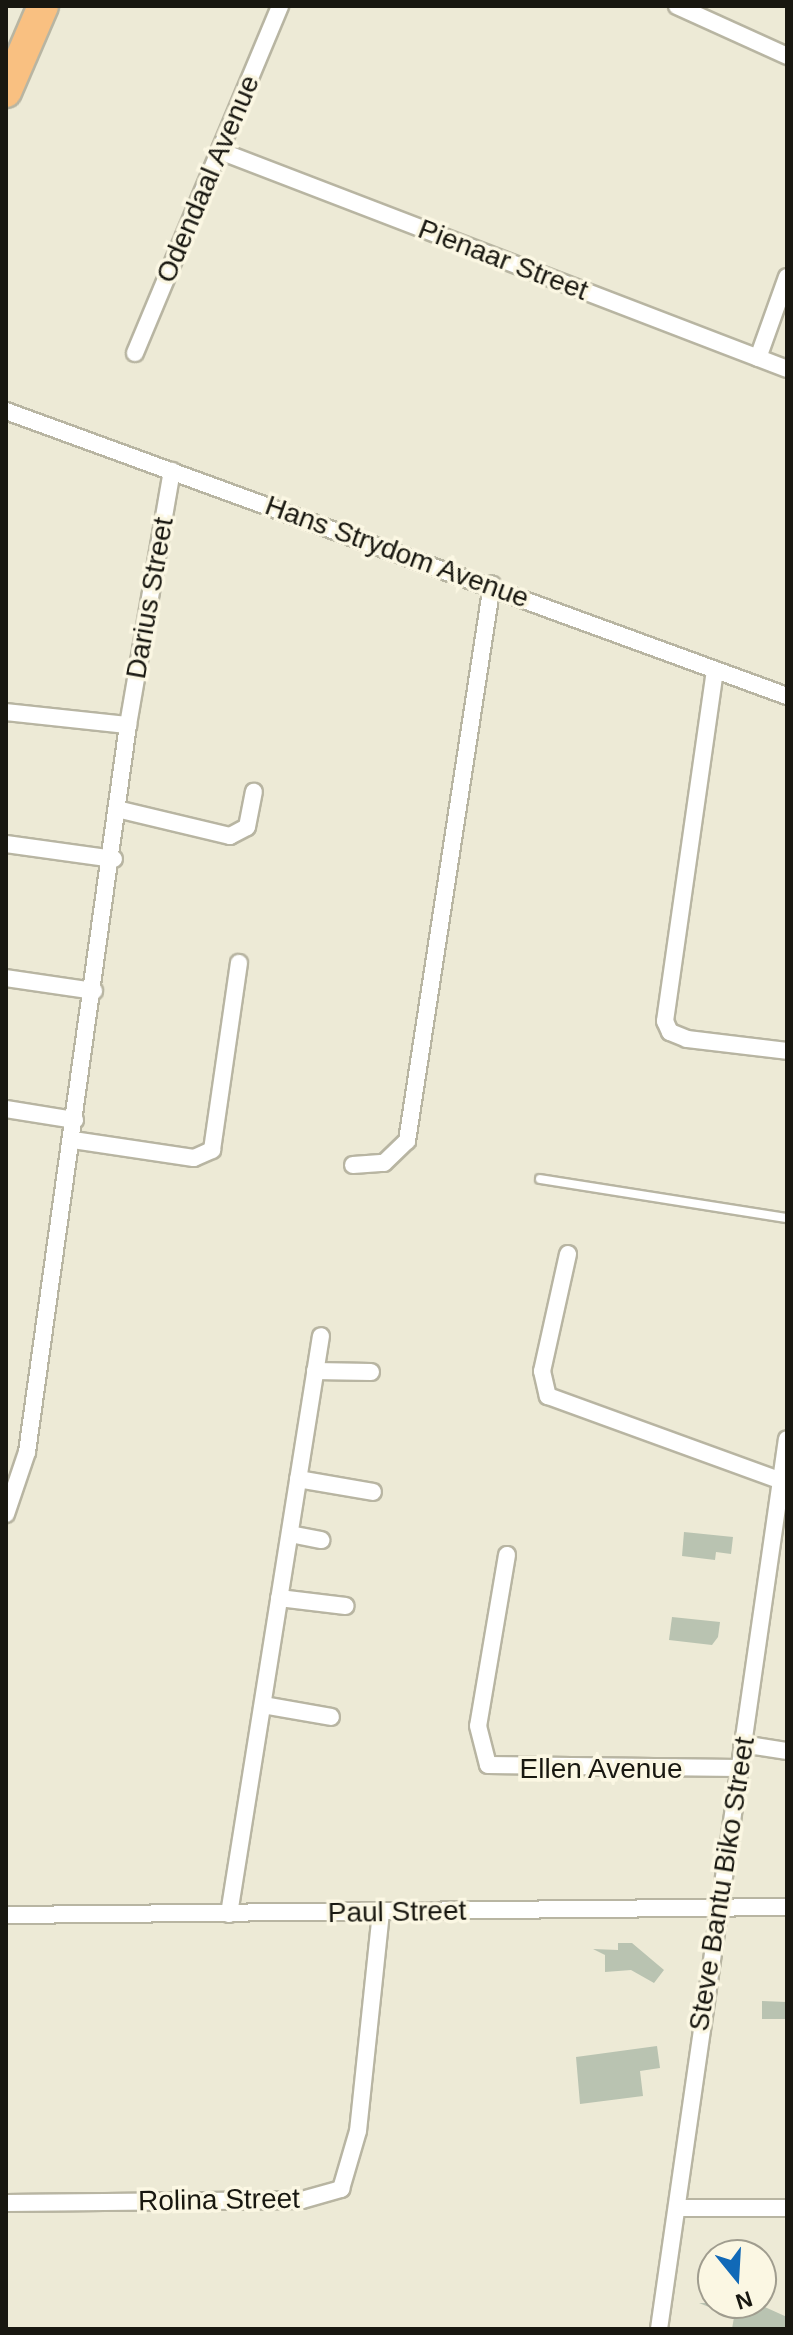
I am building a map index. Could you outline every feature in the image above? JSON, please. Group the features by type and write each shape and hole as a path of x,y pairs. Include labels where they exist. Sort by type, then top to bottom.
{"highway":[{"path":"6,92 43,6"}],"street":[{"name":"Odendaal Avenue","path":"135,353 280,6"},
{"path":"677,6 787,56"},
{"name":"Pienaar Street","path":"220,151 787,369"},
{"path":"758,358 787,277"},
{"name":"Hans Strydom Avenue","path":"6,411 492,584 787,696"},
{"name":"Darius Street","path":"6,1514 27,1452 121,810 128,725 172,471"},
{"path":"353,1165 384,1163 407,1141 492,584"},
{"path":"715,670 665,1021 670,1032 687,1039 787,1051"},
{"path":"6,712 128,725"},
{"path":"121,810 230,836 247,827 254,792"},
{"path":"6,844 114,859"},
{"path":"73,1140 194,1158 212,1150 239,963"},
{"path":"6,978 94,991"},
{"path":"6,1109 75,1120"},
{"path":"568,1254 542,1371 548,1396 781,1481"},
{"path":"229,1914 321,1336"},
{"path":"315,1371 371,1372"},
{"name":"Steve Bantu Biko Street","path":"659,2329 678,2208 715,1907 742,1744 779,1562 781,1481 787,1439"},
{"path":"298,1479 373,1492"},
{"path":"290,1534 321,1540"},
{"name":"Ellen Avenue","path":"507,1555 478,1726 488,1765 738,1768"},
{"path":"279,1598 346,1606"},
{"path":"263,1705 331,1717"},
{"path":"742,1744 787,1751"},
{"name":"Paul Street","path":"6,1915 787,1907"},
{"name":"Rolina Street","path":"6,2203 302,2200 341,2189 358,2131 381,1912"},
{"path":"678,2208 787,2208"}],"lane":[{"path":"540,1179 787,1218"}],"building":[{"path":"684,1532 733,1537 731,1554 716,1552 715,1560 682,1556"},
{"path":"672,1617 720,1622 718,1637 712,1645 669,1640"},
{"path":"618,1943 632,1943 664,1970 654,1983 631,1970 605,1972 605,1955 593,1949 618,1950"},
{"path":"762,2001 787,2002 787,2019 762,2019"},
{"path":"657,2046 660,2068 640,2071 643,2096 580,2104 576,2057"},
{"path":"777,2312 787,2317 787,2329 732,2329 734,2319 777,2319"}]}
